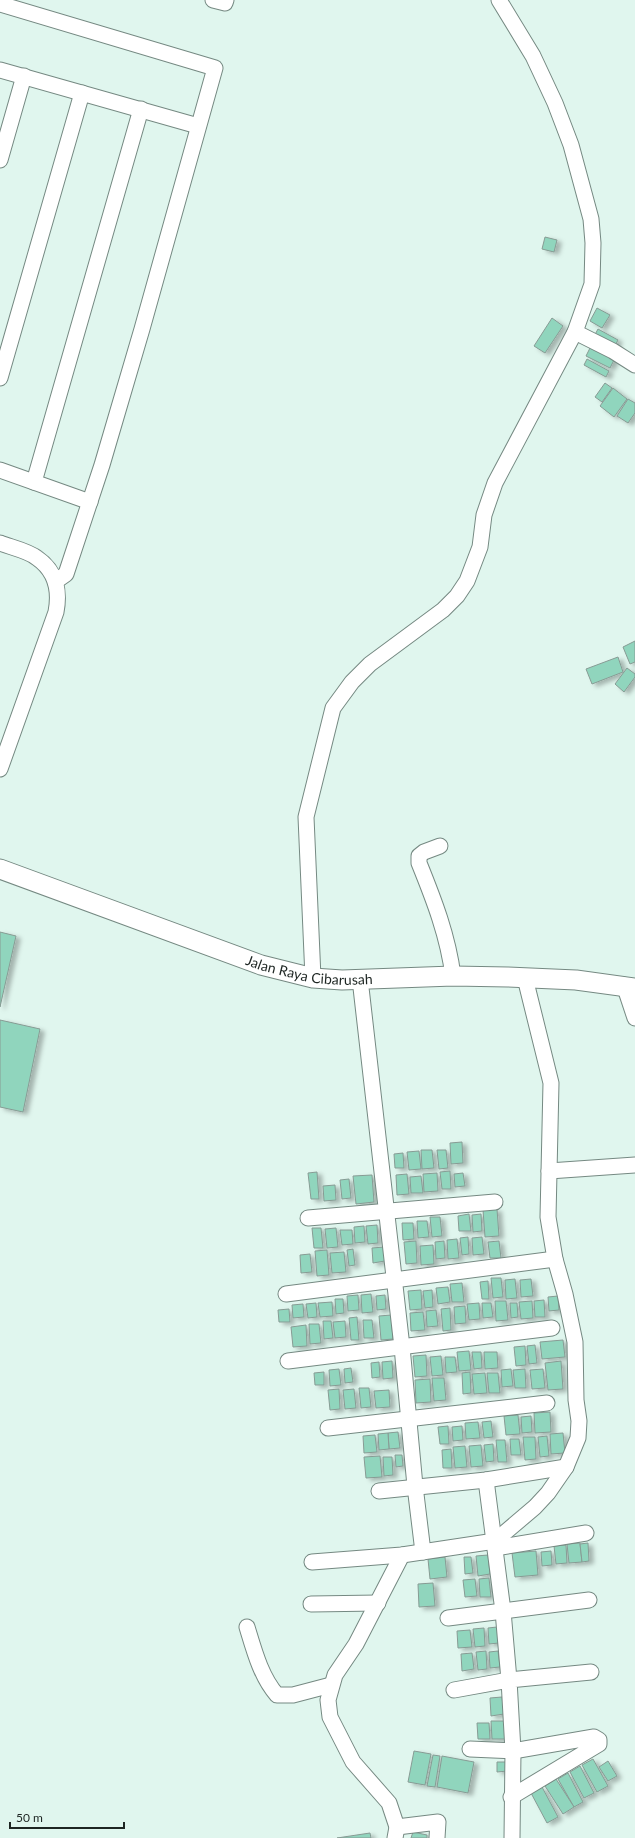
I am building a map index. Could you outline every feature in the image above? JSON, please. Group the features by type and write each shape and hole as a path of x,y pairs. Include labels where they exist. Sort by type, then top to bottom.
{"main road":[{"name":"Jalan Raya Cibarusah","path":"0,869 261,965 313,978 360,979 453,976 525,978 576,980 630,987"}],"street":[{"path":"213,0 225,3 226,0"},
{"path":"313,978 310,878 306,817 333,708 352,682 370,664 443,610 457,596 464,586 480,547 484,515 496,483 575,332 592,284 593,243 590,219 571,145 555,103 507,2"},
{"path":"0,4 215,68 142,329 90,502 66,574 56,581"},
{"path":"0,70 198,126"},
{"path":"0,160 24,76"},
{"path":"0,378 82,93"},
{"path":"34,482 141,109"},
{"path":"575,332 613,351 635,365"},
{"path":"0,470 90,502"},
{"path":"0,543 37,557 56,581 59,599 56,612 0,769"},
{"path":"440,846 424,852 419,856 419,863 449,946 453,976"},
{"path":"495,1544 535,1507 566,1467 578,1438 579,1421 576,1400 575,1342 566,1294 555,1259 548,1217 551,1083 525,978"},
{"path":"360,979 395,1281 423,1552"},
{"path":"630,987 635,1018"},
{"path":"549,1171 635,1166"},
{"path":"308,1218 495,1202"},
{"path":"286,1294 555,1259"},
{"path":"288,1361 552,1328"},
{"path":"328,1428 547,1403"},
{"path":"379,1491 415,1486 486,1480 566,1467"},
{"path":"486,1480 503,1611 509,1680 513,1751 511,1797 512,1838"},
{"path":"312,1562 402,1556 423,1552 586,1533"},
{"path":"402,1556 378,1603 331,1685 328,1700 330,1717 353,1762 389,1803 396,1832 438,1822 437,1838"},
{"path":"448,1618 589,1600"},
{"path":"311,1604 378,1603"},
{"path":"247,1627 259,1662 272,1689 277,1695 293,1695 331,1685"},
{"path":"454,1690 509,1680 591,1672"},
{"path":"470,1749 513,1751 594,1737 598,1738 600,1742 599,1744 511,1797"}],"building":[{"path":"545,237 557,240 554,252 542,249"},
{"path":"597,308 610,315 602,328 590,321"},
{"path":"552,318 563,326 545,353 534,346"},
{"path":"598,329 618,340 612,351 592,340"},
{"path":"592,344 616,356 610,368 586,356"},
{"path":"587,359 609,371 606,377 584,365"},
{"path":"605,383 612,388 602,402 595,397"},
{"path":"613,388 627,399 614,417 600,406"},
{"path":"628,399 635,403 635,413 628,423 617,416"},
{"path":"635,641 635,662 630,664 623,647"},
{"path":"618,657 623,672 592,684 586,669"},
{"path":"627,668 635,674 635,677 624,692 615,684"},
{"path":"0,932 16,936 0,1007"},
{"path":"0,1020 40,1029 23,1112 0,1107"},
{"path":"462,1142 463,1163 451,1164 450,1143"},
{"path":"421,1150 432,1150 434,1168 422,1169"},
{"path":"437,1150 446,1150 448,1168 439,1169"},
{"path":"419,1151 421,1169 409,1170 407,1152"},
{"path":"403,1153 404,1168 395,1168 394,1154"},
{"path":"450,1171 451,1189 442,1189 440,1172"},
{"path":"317,1172 319,1199 311,1199 308,1173"},
{"path":"437,1173 438,1191 424,1192 423,1174"},
{"path":"463,1173 465,1186 455,1187 454,1174"},
{"path":"407,1174 409,1194 397,1195 396,1175"},
{"path":"372,1175 374,1202 356,1204 353,1176"},
{"path":"421,1176 423,1193 411,1193 410,1177"},
{"path":"349,1179 351,1198 342,1199 340,1180"},
{"path":"335,1185 336,1200 324,1201 323,1186"},
{"path":"497,1209 499,1236 485,1237 483,1210"},
{"path":"469,1214 471,1231 459,1231 458,1216"},
{"path":"481,1214 482,1231 473,1232 472,1215"},
{"path":"430,1217 440,1217 442,1236 432,1237"},
{"path":"417,1221 427,1221 429,1237 418,1238"},
{"path":"402,1223 413,1223 414,1239 403,1240"},
{"path":"377,1225 378,1243 368,1244 366,1226"},
{"path":"364,1226 365,1242 355,1243 354,1227"},
{"path":"312,1228 321,1228 323,1248 314,1248"},
{"path":"336,1228 338,1247 327,1248 325,1229"},
{"path":"340,1230 352,1230 353,1244 342,1245"},
{"path":"468,1237 469,1254 462,1255 460,1238"},
{"path":"482,1237 484,1254 473,1255 472,1238"},
{"path":"457,1239 459,1258 448,1259 447,1240"},
{"path":"416,1241 417,1263 406,1264 404,1242"},
{"path":"444,1241 445,1258 436,1259 435,1242"},
{"path":"499,1241 501,1258 490,1258 488,1242"},
{"path":"433,1245 434,1264 421,1265 420,1246"},
{"path":"384,1247 385,1261 373,1263 372,1248"},
{"path":"353,1249 355,1265 349,1266 347,1250"},
{"path":"327,1250 329,1275 317,1276 315,1251"},
{"path":"344,1252 346,1272 332,1273 330,1253"},
{"path":"310,1254 312,1272 301,1273 300,1255"},
{"path":"491,1278 501,1278 503,1297 493,1298"},
{"path":"515,1279 517,1298 506,1299 505,1280"},
{"path":"531,1279 533,1296 521,1297 520,1280"},
{"path":"488,1281 489,1299 482,1299 480,1282"},
{"path":"462,1283 464,1302 452,1302 450,1284"},
{"path":"448,1287 450,1302 438,1304 436,1288"},
{"path":"421,1290 422,1309 410,1310 408,1291"},
{"path":"432,1290 433,1307 425,1308 423,1291"},
{"path":"371,1294 373,1312 362,1313 361,1295"},
{"path":"358,1295 359,1310 348,1311 347,1296"},
{"path":"385,1295 386,1309 377,1310 376,1296"},
{"path":"558,1296 559,1310 549,1311 548,1297"},
{"path":"335,1299 343,1299 344,1313 336,1314"},
{"path":"544,1300 545,1317 535,1317 534,1301"},
{"path":"495,1301 506,1301 508,1320 496,1321"},
{"path":"532,1301 533,1318 521,1319 519,1302"},
{"path":"332,1302 333,1316 320,1317 318,1303"},
{"path":"316,1303 317,1317 308,1318 306,1304"},
{"path":"479,1303 480,1319 469,1320 467,1304"},
{"path":"482,1303 491,1303 493,1317 483,1318"},
{"path":"510,1303 517,1303 518,1317 511,1318"},
{"path":"303,1304 304,1317 293,1318 292,1305"},
{"path":"465,1306 466,1323 455,1324 454,1307"},
{"path":"450,1308 451,1330 443,1331 441,1309"},
{"path":"289,1309 290,1322 279,1322 278,1310"},
{"path":"436,1310 438,1326 427,1327 426,1311"},
{"path":"423,1312 425,1330 411,1331 410,1313"},
{"path":"391,1315 393,1339 381,1340 379,1316"},
{"path":"357,1317 359,1340 351,1340 349,1318"},
{"path":"363,1320 372,1320 374,1338 364,1338"},
{"path":"323,1321 331,1321 333,1338 324,1339"},
{"path":"345,1321 346,1337 335,1338 333,1322"},
{"path":"309,1324 319,1324 321,1343 310,1344"},
{"path":"306,1325 307,1346 293,1347 291,1327"},
{"path":"563,1340 565,1357 542,1359 540,1342"},
{"path":"535,1345 537,1363 529,1364 527,1346"},
{"path":"525,1346 526,1365 516,1366 514,1347"},
{"path":"469,1351 471,1370 459,1371 457,1352"},
{"path":"472,1352 481,1352 482,1368 474,1369"},
{"path":"484,1352 497,1352 498,1368 485,1369"},
{"path":"426,1355 427,1376 415,1377 413,1356"},
{"path":"441,1356 443,1375 432,1376 430,1357"},
{"path":"445,1357 455,1357 457,1372 446,1373"},
{"path":"392,1361 393,1378 383,1379 382,1362"},
{"path":"561,1361 563,1389 548,1390 545,1363"},
{"path":"379,1362 380,1377 372,1378 371,1363"},
{"path":"351,1368 353,1382 345,1383 344,1369"},
{"path":"339,1369 341,1385 330,1386 329,1370"},
{"path":"511,1369 513,1386 502,1387 501,1370"},
{"path":"525,1369 526,1388 515,1388 513,1370"},
{"path":"543,1369 545,1388 532,1389 530,1370"},
{"path":"324,1372 324,1385 315,1385 314,1373"},
{"path":"470,1372 471,1393 463,1394 462,1373"},
{"path":"485,1373 487,1393 474,1394 472,1374"},
{"path":"487,1373 498,1373 500,1393 489,1393"},
{"path":"432,1378 444,1378 446,1400 434,1401"},
{"path":"430,1379 431,1402 416,1403 415,1380"},
{"path":"359,1388 369,1388 371,1407 361,1408"},
{"path":"339,1389 340,1409 330,1410 328,1390"},
{"path":"354,1389 356,1408 345,1409 343,1390"},
{"path":"389,1390 390,1407 376,1408 374,1391"},
{"path":"550,1412 551,1432 535,1433 534,1413"},
{"path":"518,1415 520,1434 506,1435 504,1416"},
{"path":"531,1416 532,1432 522,1433 521,1417"},
{"path":"491,1421 493,1437 484,1438 482,1422"},
{"path":"478,1422 480,1438 466,1439 465,1423"},
{"path":"448,1426 449,1444 440,1444 438,1427"},
{"path":"462,1426 463,1440 453,1441 452,1427"},
{"path":"398,1432 400,1448 389,1449 388,1433"},
{"path":"388,1433 389,1449 379,1450 378,1434"},
{"path":"563,1433 565,1453 551,1454 550,1434"},
{"path":"375,1435 377,1452 364,1453 363,1436"},
{"path":"547,1436 549,1456 540,1457 538,1437"},
{"path":"523,1437 535,1437 536,1459 525,1460"},
{"path":"510,1439 519,1439 521,1455 511,1455"},
{"path":"496,1440 505,1440 507,1462 498,1462"},
{"path":"493,1444 494,1461 486,1462 484,1445"},
{"path":"481,1445 483,1466 471,1467 469,1446"},
{"path":"465,1446 467,1467 455,1468 453,1447"},
{"path":"451,1449 452,1468 443,1468 442,1450"},
{"path":"395,1455 402,1455 403,1466 396,1467"},
{"path":"380,1456 382,1477 366,1478 364,1457"},
{"path":"383,1457 392,1457 393,1475 384,1476"},
{"path":"580,1543 582,1562 569,1563 567,1544"},
{"path":"588,1543 589,1561 582,1562 580,1544"},
{"path":"566,1545 567,1563 556,1564 554,1546"},
{"path":"536,1551 538,1575 515,1577 512,1553"},
{"path":"551,1551 552,1565 542,1566 541,1552"},
{"path":"488,1555 490,1574 478,1576 476,1556"},
{"path":"445,1557 447,1577 430,1579 428,1559"},
{"path":"464,1557 471,1557 473,1573 465,1574"},
{"path":"489,1578 491,1597 480,1597 479,1579"},
{"path":"475,1579 477,1596 465,1597 463,1580"},
{"path":"433,1583 435,1606 419,1607 418,1584"},
{"path":"497,1627 499,1643 489,1644 488,1628"},
{"path":"484,1628 485,1646 475,1647 473,1629"},
{"path":"470,1630 472,1647 458,1648 457,1631"},
{"path":"486,1651 487,1669 478,1670 476,1652"},
{"path":"498,1651 500,1667 490,1668 489,1652"},
{"path":"472,1653 474,1669 462,1671 461,1654"},
{"path":"502,1697 504,1714 491,1716 490,1698"},
{"path":"491,1721 506,1721 507,1739 492,1739"},
{"path":"477,1723 489,1723 490,1739 478,1739"},
{"path":"414,1751 431,1754 425,1785 408,1782"},
{"path":"433,1755 440,1756 435,1787 427,1786"},
{"path":"442,1756 474,1762 468,1793 437,1787"},
{"path":"593,1759 608,1786 597,1792 582,1765"},
{"path":"608,1761 617,1776 608,1781 599,1767"},
{"path":"497,1762 508,1762 508,1771 497,1772"},
{"path":"580,1766 594,1793 584,1798 570,1772"},
{"path":"568,1773 583,1802 574,1807 558,1779"},
{"path":"556,1779 574,1807 563,1814 545,1786"},
{"path":"542,1787 558,1817 547,1823 531,1793"},
{"path":"413,1832 427,1835 427,1838 411,1838"},
{"path":"370,1833 371,1838 337,1838"}]}
